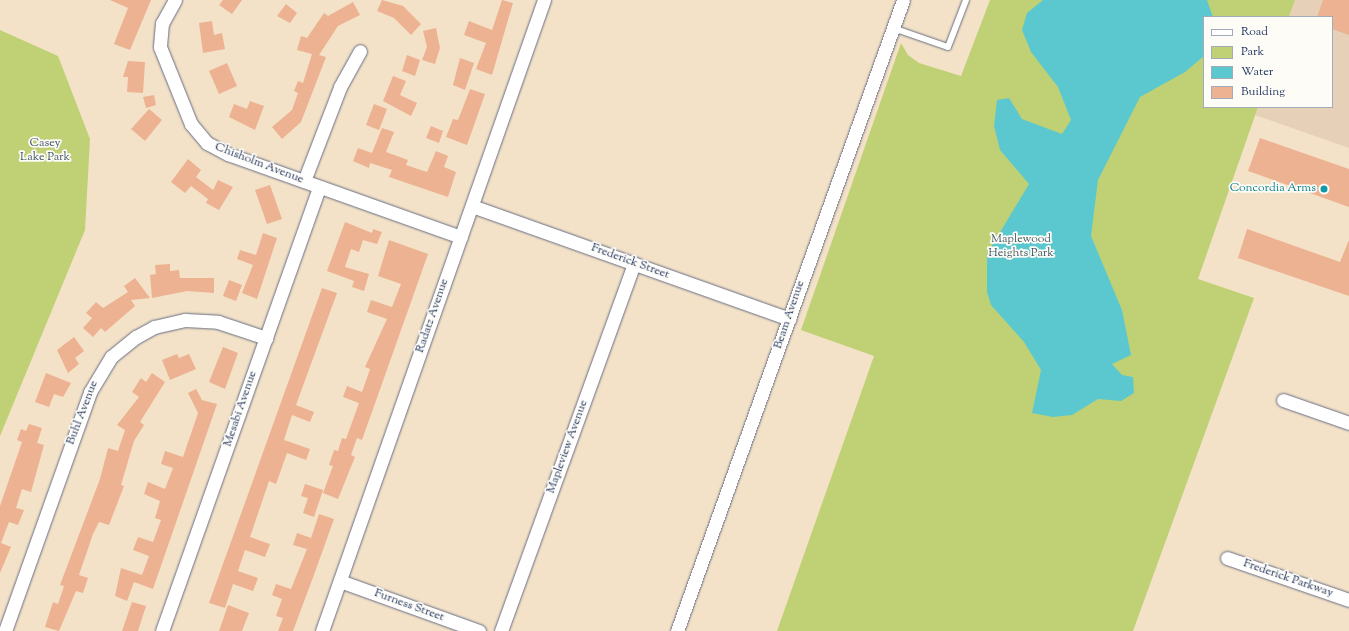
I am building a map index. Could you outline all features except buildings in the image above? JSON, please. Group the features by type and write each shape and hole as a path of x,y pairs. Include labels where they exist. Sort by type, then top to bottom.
{"street":[{"name":"Chisholm Avenue","path":"175,0 162,23 160,47 198,134 217,150 461,237"},
{"name":"Radatz Avenue","path":"322,631 544,0"},
{"name":"Beam Avenue","path":"677,631 903,0"},
{"path":"304,181 340,87 360,51"},
{"name":"Mesabi Avenue","path":"162,631 319,187"},
{"name":"Frederick Street","path":"472,206 789,319"},
{"name":"Mapleview Avenue","path":"501,631 634,263"},
{"name":"Buhl Avenue","path":"4,631 90,392 111,357 154,327 185,320 218,322 266,338"},
{"path":"1283,400 1349,423"},
{"name":"Frederick Parkway","path":"1227,558 1349,600"},
{"name":"Furness Street","path":"340,581 478,631"}],"lane":[{"path":"893,28 948,47 966,0"}],"shaded area":[{"path":"1295,0 1349,0 1349,148 1255,115 1258,108 1333,108 1333,16 1289,16"}],"green space":[{"name":"Maplewood Heights Park","path":"990,0 1295,0 1289,16 1203,16 1203,108 1258,108 1198,279 1254,298 1133,631 777,631 874,356 801,330 901,43 908,55 919,63 961,76"},
{"name":"Casey Lake Park","path":"0,30 58,56 90,139 85,230 0,436"}],"water":[{"path":"1043,0 1207,0 1213,16 1203,16 1203,57 1185,72 1140,97 1098,180 1091,236 1122,310 1131,355 1112,364 1122,375 1133,377 1134,393 1121,401 1098,399 1072,415 1053,417 1032,413 1041,370 1024,342 991,305 987,292 987,254 1029,184 1000,150 994,126 997,100 1009,98 1022,119 1062,134 1071,120 1058,87 1031,52 1022,30 1027,13"}],"place":[{"name":"Concordia Arms","path":"1324,189"}]}
